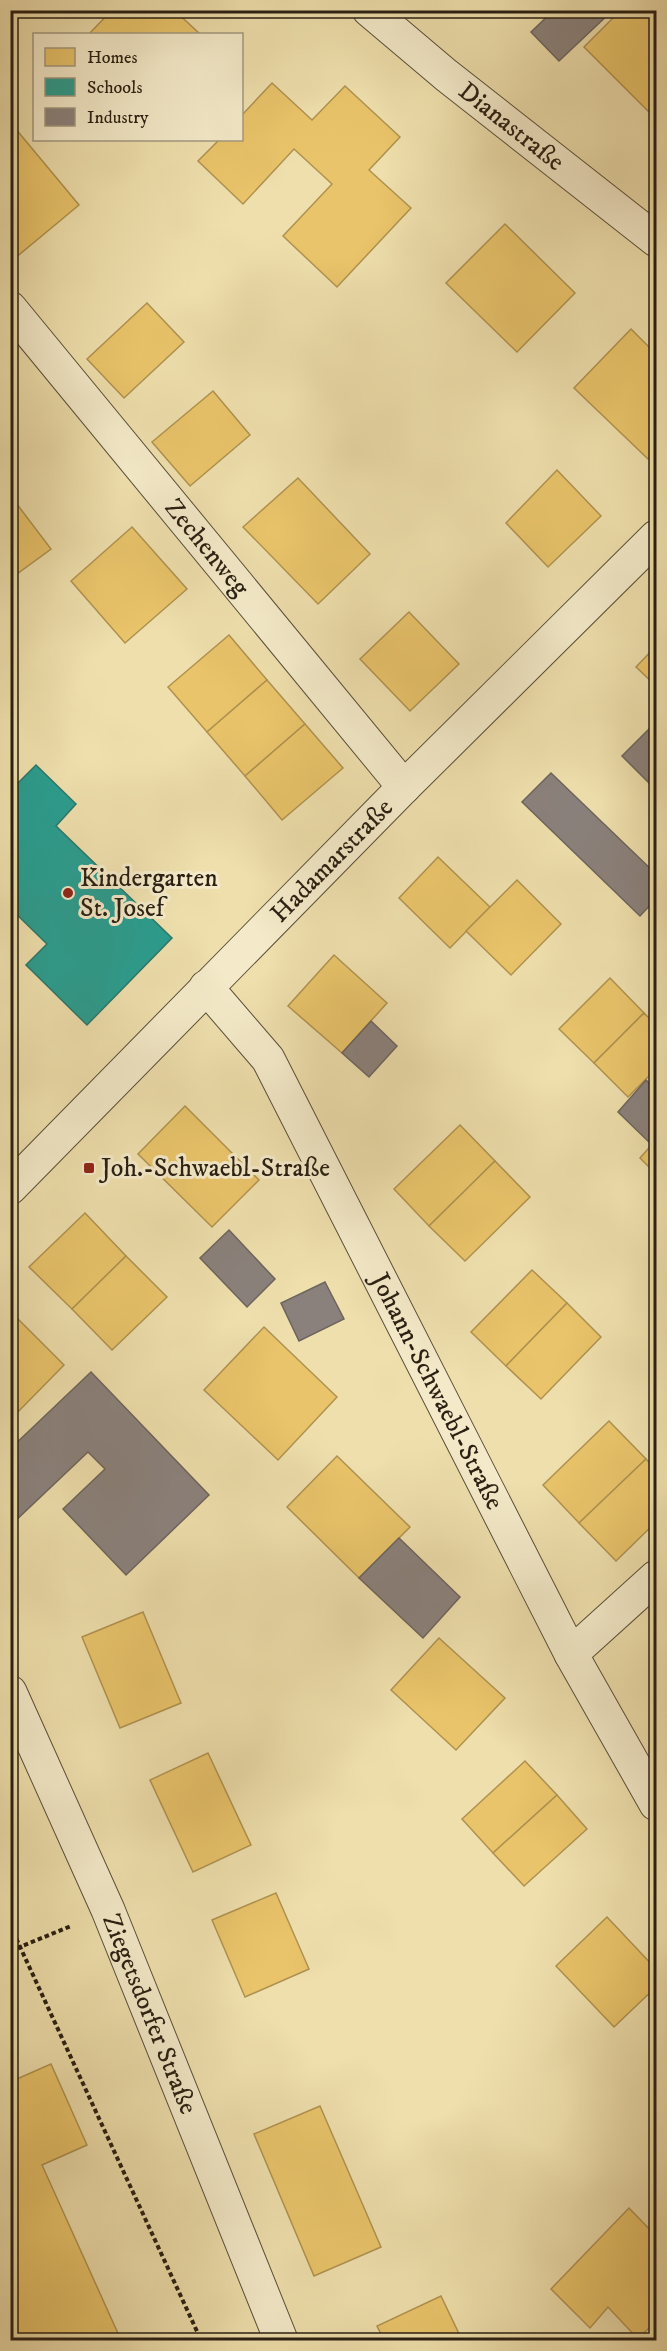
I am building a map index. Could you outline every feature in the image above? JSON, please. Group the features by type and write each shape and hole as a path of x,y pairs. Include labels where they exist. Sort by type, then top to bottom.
{"street":[{"name":"Dianastraße","path":"369,10 446,75 657,240"},
{"name":"Zechenweg","path":"10,308 404,787"},
{"name":"Hadamarstraße","path":"10,1188 404,787 657,537"},
{"name":"Johann-Schwaebl-Straße","path":"206,987 268,1059 571,1654 657,1804"},
{"path":"571,1654 657,1577"},
{"name":"Ziegetsdorfer Straße","path":"10,1692 108,1910 280,2340"}],"path":[{"path":"10,917 15,913"},
{"path":"10,1951 108,1910"},
{"path":"10,1924 201,2340"}],"building: Homes":[{"path":"112,10 174,10 199,33 90,33"},
{"path":"621,10 656,10 656,119 584,47"},
{"path":"272,83 312,120 345,86 400,137 369,170 411,208 337,287 283,236 332,184 294,149 243,204 198,161 218,141 243,141 243,114"},
{"path":"10,122 79,205 14,259 10,254"},
{"path":"505,224 575,293 517,352 446,283"},
{"path":"147,303 184,342 124,398 87,359"},
{"path":"631,329 656,354 656,450 648,459 574,388"},
{"path":"213,391 250,435 190,486 152,442"},
{"path":"557,470 601,516 548,567 506,523"},
{"path":"298,478 370,554 318,604 243,527"},
{"path":"10,495 51,549 10,579"},
{"path":"132,527 187,589 125,643 71,581"},
{"path":"409,612 459,664 410,711 360,659"},
{"path":"229,635 267,680 207,732 168,687"},
{"path":"656,646 656,686 636,667"},
{"path":"267,680 305,724 245,776 207,732"},
{"path":"305,724 343,768 282,820 245,776"},
{"path":"438,857 490,907 450,948 399,898"},
{"path":"517,880 561,924 511,975 466,931"},
{"path":"334,955 387,1003 342,1053 288,1006"},
{"path":"610,978 644,1013 594,1063 559,1029"},
{"path":"644,1013 656,1025 656,1069 628,1097 594,1063"},
{"path":"185,1106 259,1180 212,1227 138,1154"},
{"path":"460,1125 495,1161 429,1226 394,1189"},
{"path":"656,1140 656,1174 640,1158"},
{"path":"495,1161 530,1197 465,1261 429,1226"},
{"path":"85,1213 126,1256 72,1309 29,1267"},
{"path":"126,1256 167,1297 112,1350 72,1309"},
{"path":"532,1270 567,1303 506,1366 471,1332"},
{"path":"567,1303 601,1337 541,1399 506,1366"},
{"path":"10,1311 64,1365 11,1419 10,1418"},
{"path":"264,1327 337,1397 278,1460 204,1390"},
{"path":"609,1421 646,1459 579,1523 543,1485"},
{"path":"337,1456 410,1527 359,1578 287,1507"},
{"path":"646,1459 656,1470 656,1522 616,1561 579,1523"},
{"path":"143,1612 181,1703 120,1728 82,1637"},
{"path":"439,1638 505,1698 456,1750 391,1690"},
{"path":"208,1753 251,1845 193,1872 150,1780"},
{"path":"525,1761 557,1795 493,1853 462,1819"},
{"path":"557,1795 587,1829 524,1886 493,1853"},
{"path":"276,1893 309,1969 245,1997 212,1920"},
{"path":"607,1917 656,1969 656,1987 614,2027 556,1966"},
{"path":"51,2064 87,2145 42,2165 121,2340 10,2340 10,2082"},
{"path":"320,2106 381,2247 314,2276 254,2134"},
{"path":"629,2208 656,2236 656,2321 638,2339 608,2307 590,2328 551,2289"},
{"path":"441,2296 462,2340 384,2340 377,2326"}],"building: Schools":[{"name":"Kindergarten St. Josef","path":"36,765 76,804 56,826 172,938 87,1025 26,965 47,944 10,908 10,791"}],"building: Industry":[{"path":"554,10 613,10 559,61 531,32"},
{"path":"652,726 656,730 656,790 622,756"},
{"path":"551,773 656,874 656,899 640,916 522,802"},
{"path":"371,1021 397,1046 369,1077 342,1053"},
{"path":"646,1080 656,1090 656,1140 652,1145 618,1112"},
{"path":"229,1230 275,1279 247,1307 200,1258"},
{"path":"325,1282 344,1319 299,1341 281,1303"},
{"path":"91,1372 209,1495 126,1575 63,1509 105,1469 88,1452 13,1523 10,1521 10,1449"},
{"path":"399,1538 460,1597 423,1638 359,1578"}],"place":[{"name":"Kindergarten St. Josef","path":"68,893"},
{"name":"Joh.-Schwaebl-Straße","path":"89,1168"}]}
